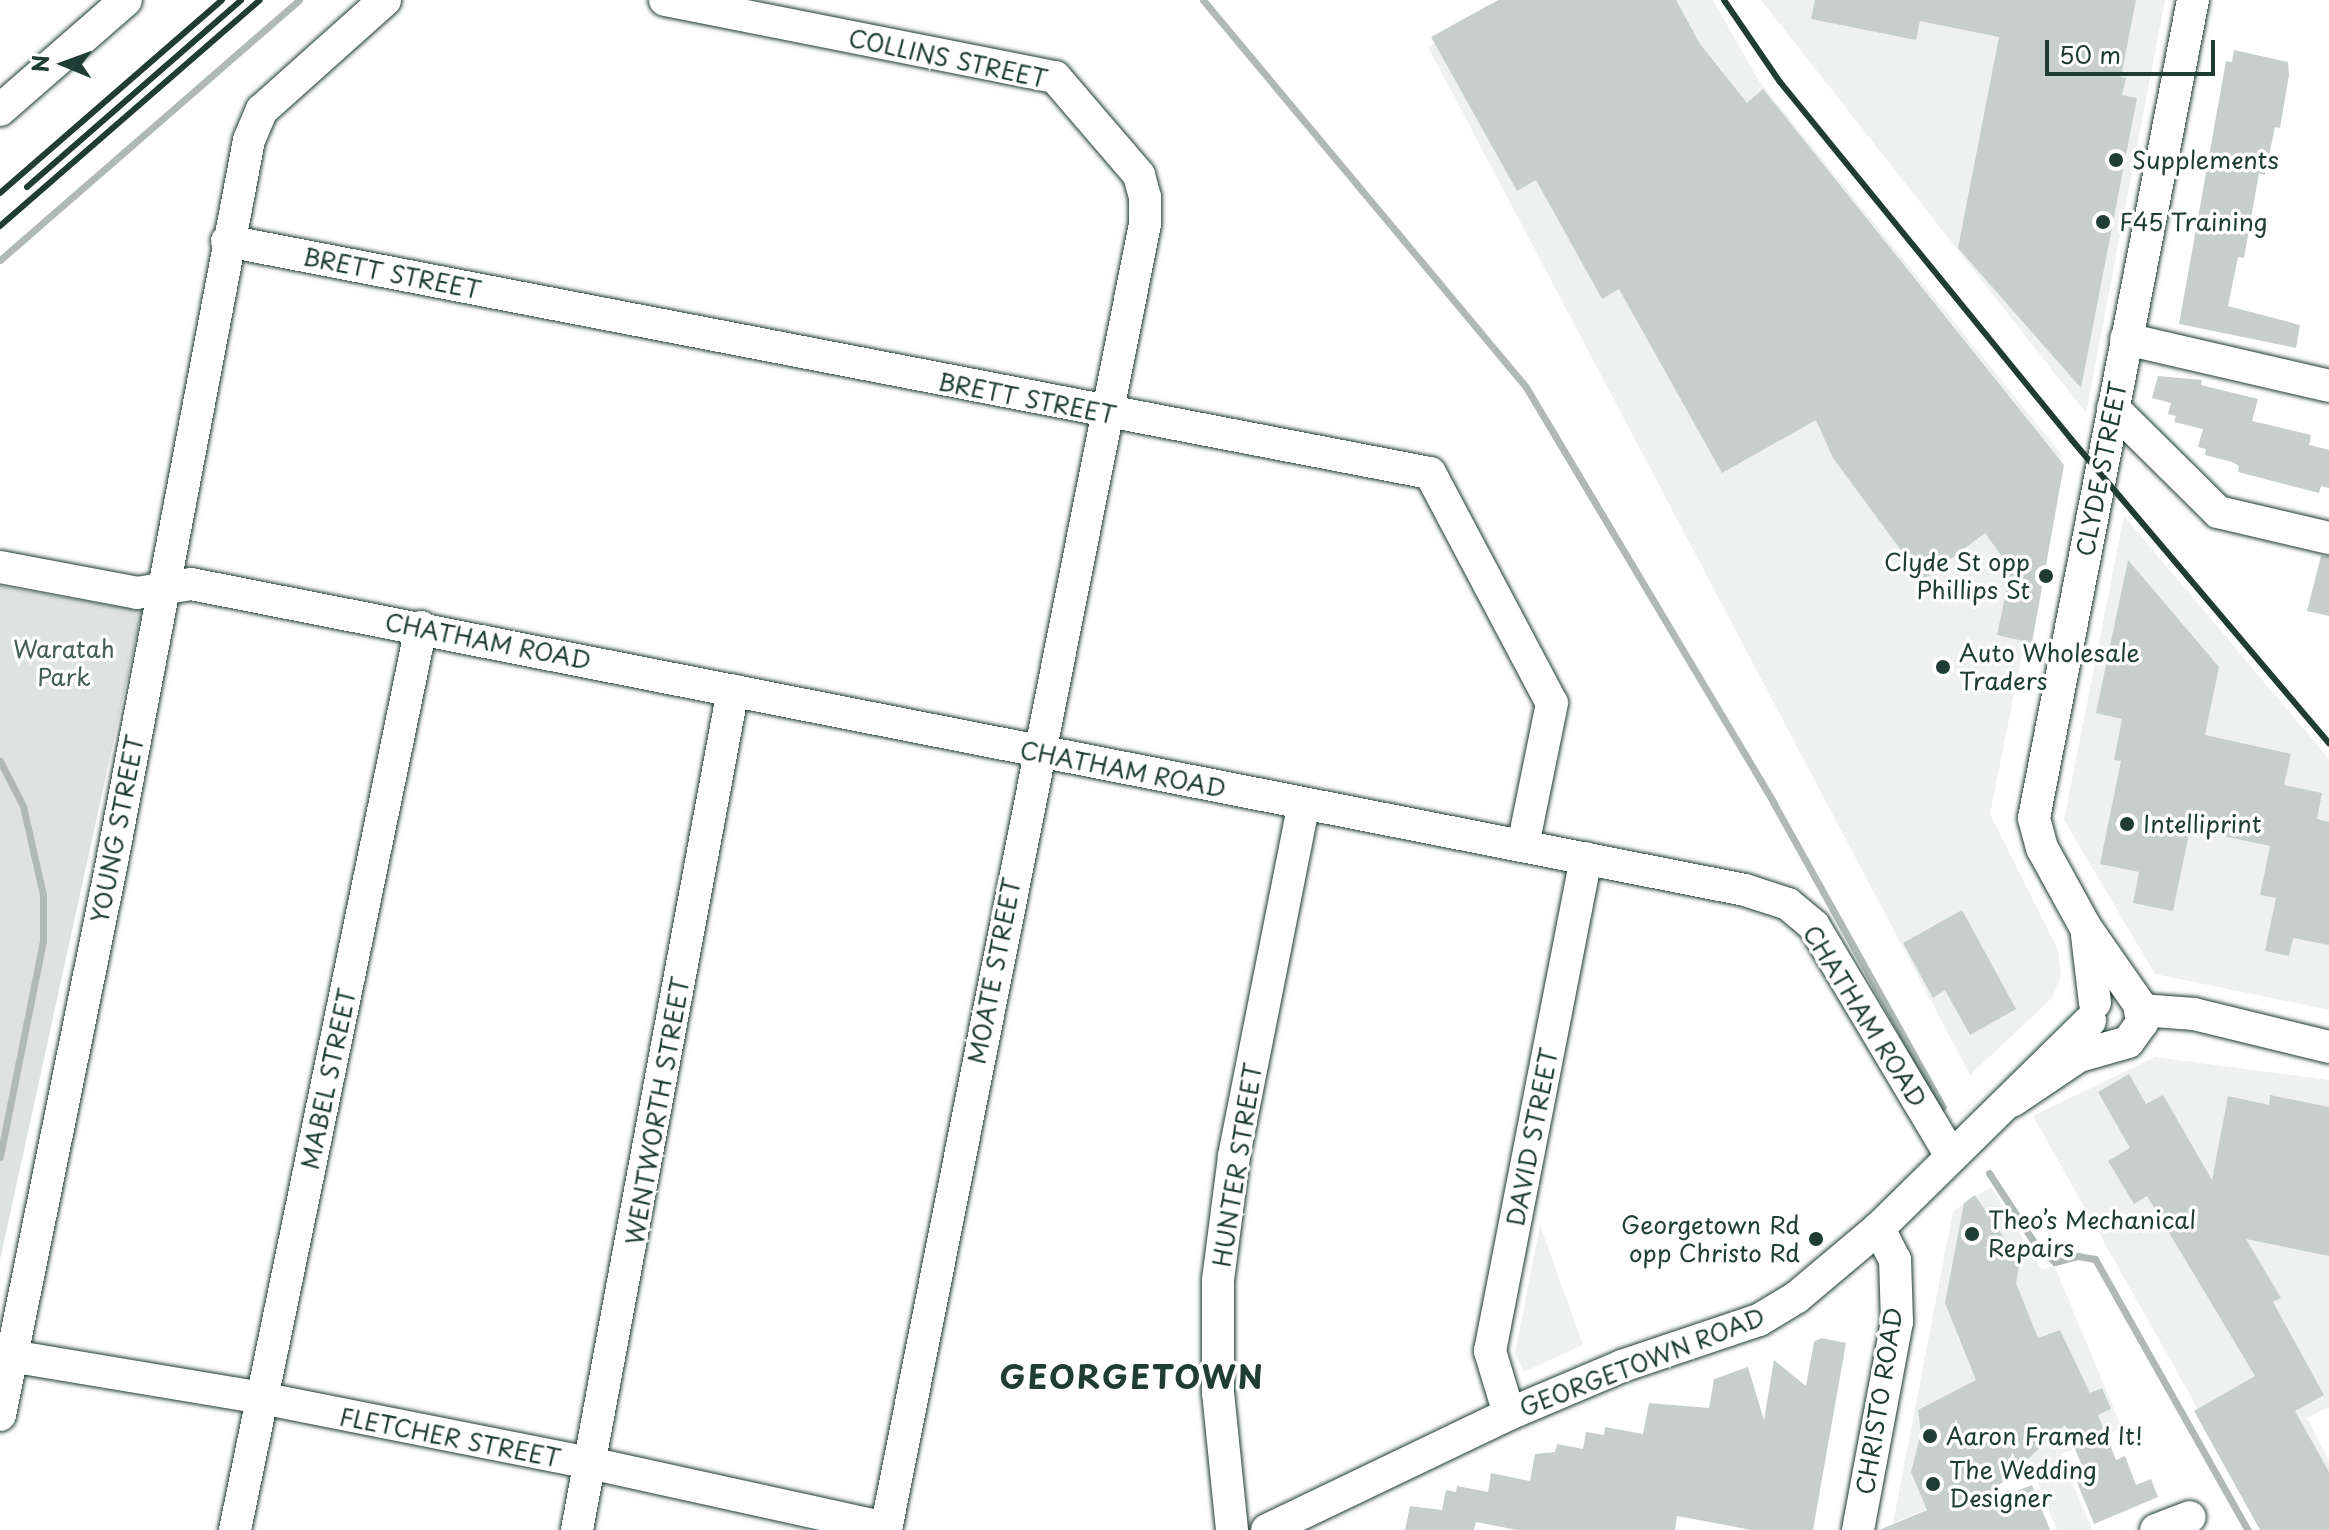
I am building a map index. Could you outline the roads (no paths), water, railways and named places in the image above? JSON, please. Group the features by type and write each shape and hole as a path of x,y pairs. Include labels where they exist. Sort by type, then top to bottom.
{"street":[{"path":"0,110 126,0"},
{"path":"227,241 249,140 262,110 385,0"},
{"name":"COLLINS STREET","path":"665,0 1055,77 1139,175 1145,197 1145,224 1103,413"},
{"name":"CLYDE STREET","path":"2138,1005 2086,928 2042,848 2034,818 2193,0"},
{"name":"BRETT STREET","path":"227,241 1103,413 1430,473 1552,703 1523,846"},
{"name":"YOUNG STREET","path":"0,1415 227,241"},
{"path":"2126,339 2329,386"},
{"path":"2113,408 2218,512 2329,538"},
{"name":"MOATE STREET","path":"886,1529 1103,413"},
{"name":"CHATHAM ROAD","path":"0,567 137,593 191,584 421,627 1586,858 1788,904 1814,926 1951,1156"},
{"name":"MABEL STREET","path":"235,1530 421,627"},
{"name":"WENTWORTH STREET","path":"577,1530 733,690"},
{"name":"HUNTER STREET","path":"1232,1530 1218,1393 1218,1280 1234,1156 1304,804"},
{"name":"DAVID STREET","path":"1509,1414 1490,1351 1586,858"},
{"name":"CLYDE STREET","path":"2086,928 2092,1012"},
{"path":"2138,1005 2141,1029 2122,1043 2098,1038 2092,1012 2110,992 2138,1005 2194,1014 2241,1029 2329,1047"},
{"name":"GEORGETOWN ROAD","path":"1267,1530 1509,1414 1622,1366 1759,1320 1824,1278 1879,1228 2012,1101 2092,1012"},
{"name":"GEORGETOWN ROAD","path":"2012,1101 2079,1056 2171,1029 2241,1029"},
{"name":"CHRISTO ROAD","path":"1858,1530 1897,1322 1895,1260 1879,1228"},
{"name":"FLETCHER STREET","path":"11,1356 261,1398 590,1463 886,1529"},
{"path":"2156,1530 2190,1517"}],"waterway":[{"path":"0,260 299,0"},
{"path":"1203,0 1526,387 1773,802 1943,1107"},
{"path":"0,761 23,806 43,895 43,941 0,1157"},
{"path":"1989,1173 2037,1247 2055,1262 2078,1256 2095,1259 2248,1530"}],"railway":[{"path":"0,193 222,0"},
{"path":"27,187 241,0"},
{"path":"0,226 260,0"},
{"path":"1724,0 1780,82 2071,439 2329,743"}],"place":[{"name":"Supplements","path":"2116,160"},
{"name":"F45 Training","path":"2103,222"},
{"name":"Clyde St opp Phillips St","path":"2046,576"},
{"name":"Auto Wholesale Traders","path":"1943,667"},
{"name":"Intelliprint","path":"2127,824"},
{"name":"Theo’s Mechanical Repairs","path":"1972,1234"},
{"name":"Georgetown Rd opp Christo Rd","path":"1816,1239"},
{"name":"Aaron Framed It!","path":"1930,1436"},
{"name":"The Wedding Designer","path":"1933,1484"}],"district":[{"name":"GEORGETOWN","path":"1132,1376"}],"park label":[{"name":"Waratah Park","path":"64,663"}]}
